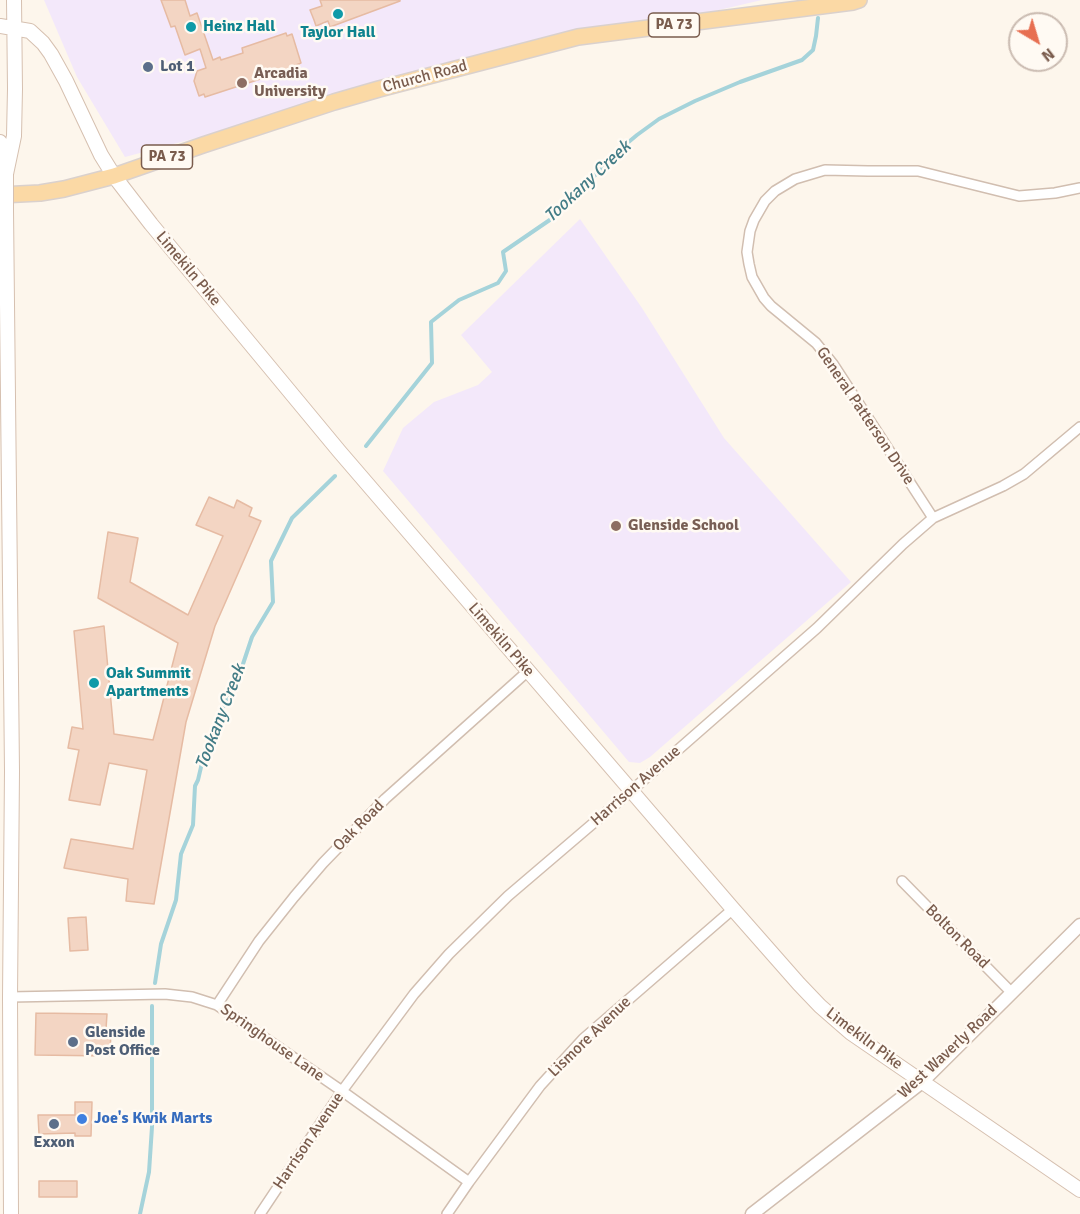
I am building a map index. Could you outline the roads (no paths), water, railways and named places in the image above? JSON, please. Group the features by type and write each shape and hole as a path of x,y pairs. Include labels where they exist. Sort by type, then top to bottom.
{"main road":[{"path":"6,174 14,136 15,89 7,27 14,0"},
{"name":"Church Road","path":"0,195 64,189 114,176 356,96 578,37 859,0"},
{"name":"Limekiln Pike","path":"7,27 30,31 43,42 76,100 101,155 151,224 339,451 733,909 820,1006 851,1033 1080,1190"},
{"path":"0,142 6,174 4,331 6,771 11,1214"}],"street":[{"name":"General Patterson Drive","path":"933,518 833,364 816,343 771,306 760,292 752,277 747,252 753,220 765,201 780,188 804,175 825,170 918,171 1019,196 1041,195 1080,188"},
{"name":"Harrison Avenue","path":"260,1214 342,1091 414,994 449,954 508,896 817,628 933,518 1024,474 1080,427"},
{"name":"Oak Road","path":"217,1005 266,933 323,863 385,799 528,671"},
{"name":"Bolton Road","path":"902,881 1011,992"},
{"name":"Lismore Avenue","path":"447,1214 468,1182 540,1086 583,1039 733,909"},
{"name":"West Waverly Road","path":"752,1214 921,1082 1080,925"},
{"name":"Springhouse Lane","path":"10,997 165,994 192,997 217,1005 468,1182"}],"waterway":[{"name":"Tookany Creek","path":"366,446 432,363 431,322 459,300 498,283 506,271 503,252 557,215 619,150 659,119 740,82 802,60 813,50 818,18"},
{"name":"Tookany Creek","path":"155,983 161,944 176,900 181,854 193,825 195,786 205,750 243,664 252,637 273,602 271,561 292,518 335,476"},
{"name":"Tookany Creek","path":"140,1214 149,1172 152,1127 152,1006"}],"place":[{"name":"Taylor Hall","path":"338,14"},
{"name":"Heinz Hall","path":"191,27"},
{"name":"Lot 1","path":"148,67"},
{"name":"Arcadia University","path":"242,83"},
{"name":"Glenside School","path":"616,526"},
{"name":"Oak Summit Apartments","path":"94,683"},
{"name":"Glenside Post Office","path":"73,1042"},
{"name":"Joe's Kwik Marts","path":"82,1119"},
{"name":"Exxon","path":"54,1124"}]}
